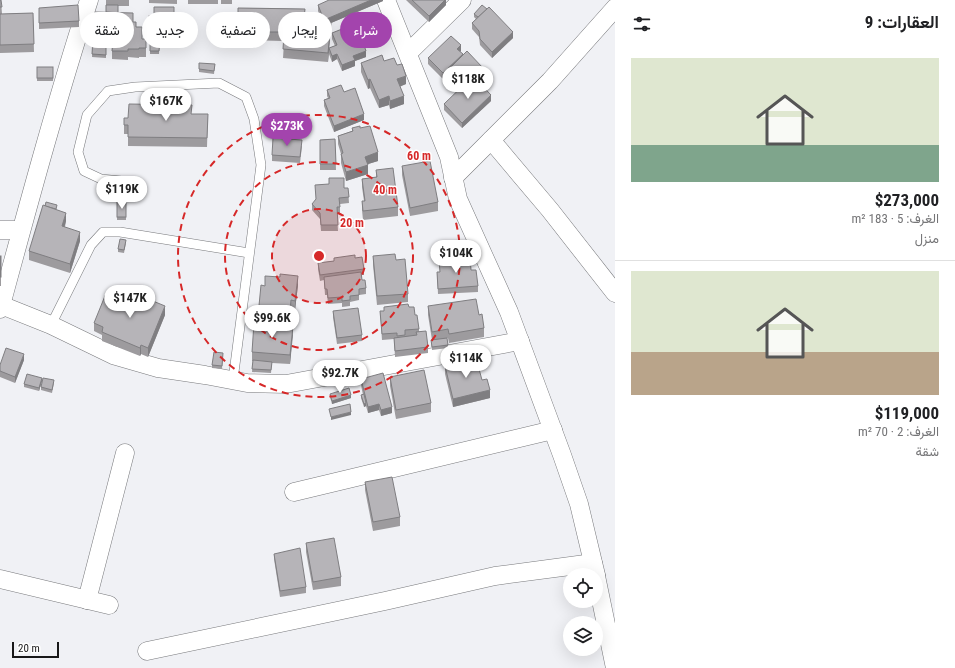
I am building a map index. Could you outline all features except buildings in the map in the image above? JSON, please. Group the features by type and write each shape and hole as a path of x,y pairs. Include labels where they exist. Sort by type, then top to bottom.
{"street":[{"path":"88,0 64,75 2,297 51,325 113,355 158,368 247,382 286,384 520,341"},
{"path":"386,0 449,157 458,199 509,312 553,430 578,504 594,568"},
{"path":"408,53 462,0"},
{"path":"453,178 550,81 615,8"},
{"path":"491,140 550,210 615,293"},
{"path":"0,230 20,230"},
{"path":"294,492 553,430"},
{"path":"87,600 125,453"},
{"path":"147,651 385,601 495,576 563,573"},
{"path":"0,579 109,604"},
{"path":"603,608 615,668"}],"lane":[{"path":"131,182 101,179 84,171 78,152 87,116 108,91 135,87 219,83 246,97 254,119 261,165 233,380"},
{"path":"51,325 90,245 103,232 120,232 249,253"}]}
